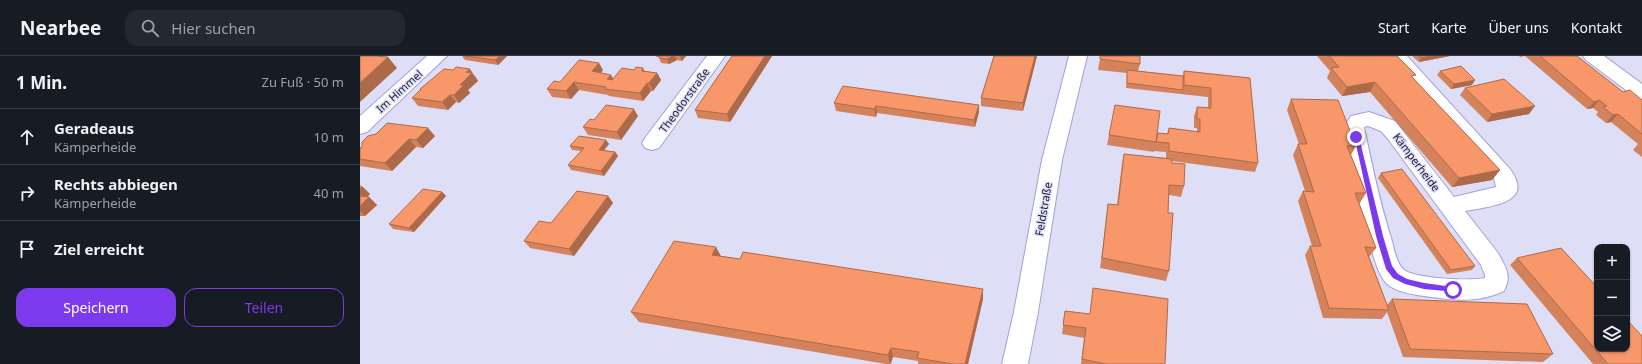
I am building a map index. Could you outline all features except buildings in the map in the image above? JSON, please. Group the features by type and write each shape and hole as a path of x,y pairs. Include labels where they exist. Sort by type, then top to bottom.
{"street":[{"name":"Im Himmel","path":"360,127 438,56"},
{"name":"Theodorstraße","path":"652,143 716,56"},
{"name":"Feldstraße","path":"1015,364 1026,312 1052,160 1078,56"},
{"path":"1396,56 1504,174 1507,183 1507,190 1502,195 1450,206"},
{"path":"1592,56 1642,93"},
{"name":"Kämperheide","path":"1369,119 1388,126 1450,206 1490,260 1497,275 1496,284 1488,289 1471,291 1424,286 1405,281 1396,276 1389,267 1379,236 1354,127 1358,121 1369,119"}],"route":[{"path":"1356,137 1379,236 1389,267 1396,276 1405,281 1424,286 1453,290"}]}
